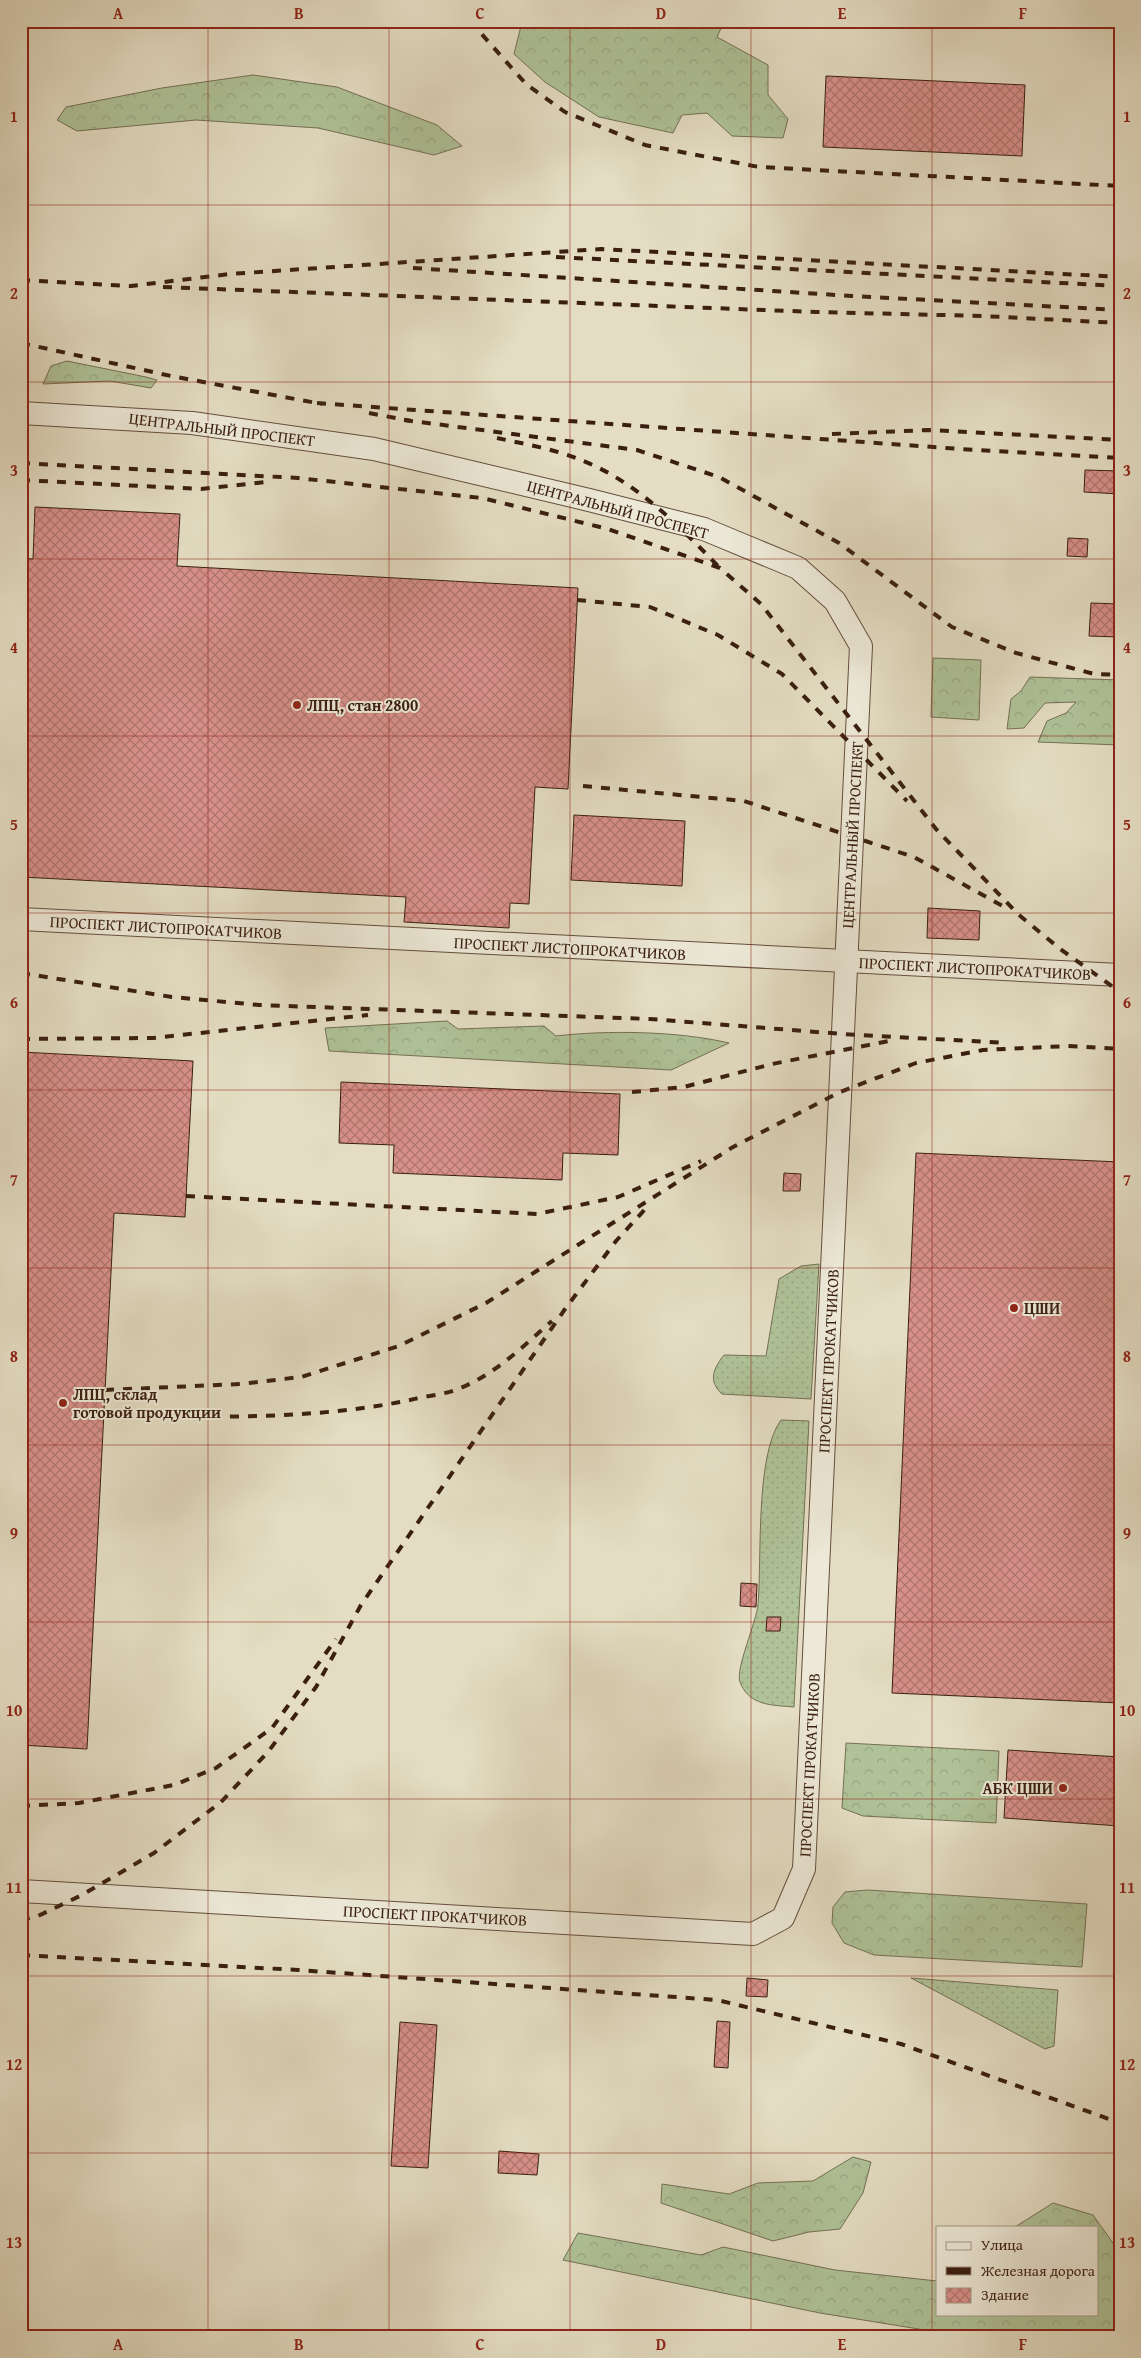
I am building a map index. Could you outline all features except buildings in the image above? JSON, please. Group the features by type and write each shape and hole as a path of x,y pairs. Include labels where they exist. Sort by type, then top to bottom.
{"street":[{"name":"ЦЕНТРАЛЬНЫЙ ПРОСПЕКТ","path":"21,413 192,423 374,448 704,530 798,568 835,601 861,646 846,961"},
{"name":"ПРОСПЕКТ ЛИСТОПРОКАТЧИКОВ","path":"21,919 1120,975"},
{"name":"ПРОСПЕКТ ПРОКАТЧИКОВ","path":"21,1892 753,1934 784,1918 804,1868 846,961"}],"green space":[{"path":"510,21 756,21 722,26 717,37 768,65 768,95 788,119 783,138 732,136 707,113 682,115 673,133 599,117 545,82 514,54 521,26"},
{"path":"253,75 337,87 437,125 462,146 434,155 318,128 196,120 77,131 57,120 66,107 162,88"},
{"path":"67,361 157,380 151,388 110,381 43,384 51,366"},
{"path":"933,658 981,660 979,720 931,717"},
{"path":"1030,677 1120,680 1120,745 1038,742 1047,721 1066,713 1076,702 1045,703 1024,728 1007,729 1011,699 1021,691"},
{"path":"447,1021 458,1029 544,1026 556,1036 620,1032 688,1036 729,1043 671,1070 329,1051 325,1028"},
{"path":"819,1264 811,1399 722,1394 715,1384 714,1375 717,1365 724,1355 766,1356 779,1279 801,1266"},
{"path":"781,1420 809,1421 794,1707 770,1705 755,1700 744,1690 739,1676 743,1656 757,1612 761,1508 767,1457 773,1436"},
{"path":"846,1743 999,1751 996,1823 863,1816 842,1808"},
{"path":"868,1890 1087,1904 1082,1967 874,1955 844,1943 832,1923 833,1907 845,1892"},
{"path":"911,1978 1058,1990 1054,2046 1045,2049"},
{"path":"853,2157 871,2162 863,2193 840,2229 809,2232 773,2241 661,2203 662,2184 729,2194 758,2183 813,2181"},
{"path":"1053,2203 1093,2215 1120,2253 1120,2337 968,2337 820,2313 563,2260 578,2233 701,2255 723,2247 835,2270 936,2281 936,2316 1098,2316 1098,2226 1017,2226"}],"railway":[{"path":"470,21 526,84 565,112 645,145 759,167 1120,186"},
{"path":"21,280 131,286 230,274 601,249 1120,277"},
{"path":"556,257 1120,286"},
{"path":"413,268 852,296 1120,310"},
{"path":"163,287 816,312 983,316 1120,323"},
{"path":"21,343 171,376 322,404"},
{"path":"317,403 961,449 1120,458"},
{"path":"369,413 411,421"},
{"path":"404,420 637,450 719,477 839,543 952,627 1016,653 1094,674 1120,675"},
{"path":"832,434 928,430 1120,440"},
{"path":"497,438 571,456 601,469 620,480 672,520 718,566"},
{"path":"21,463 298,478 482,498 608,529 720,568 761,604 936,829 1019,915 1059,948 1120,992"},
{"path":"21,480 201,489 266,482"},
{"path":"577,600 650,607 718,635 782,674 907,801"},
{"path":"583,786 744,801 914,857 1008,909"},
{"path":"21,973 172,997 259,1005 650,1019 843,1034 1006,1043"},
{"path":"21,1039 153,1038 368,1015"},
{"path":"632,1092 684,1087 772,1064 889,1041"},
{"path":"105,1390 240,1384 301,1377 399,1346 486,1303 733,1147 840,1092 916,1063 983,1050 1068,1046 1120,1049"},
{"path":"186,1196 537,1214 618,1197 701,1161"},
{"path":"21,1920 38,1916 82,1895 154,1853 221,1802 268,1752 316,1687 361,1605 565,1309 616,1241 648,1206"},
{"path":"104,1417 219,1417 296,1414 372,1407 440,1394 472,1383 497,1368 552,1321"},
{"path":"21,1806 79,1803 174,1785 216,1768 272,1728 336,1639"},
{"path":"21,1955 298,1970 717,2000 901,2044 1120,2123"}],"place":[{"name":"ЛПЦ, стан 2800","path":"297,705"},
{"name":"ЦШИ","path":"1014,1308"},
{"name":"ЛПЦ, склад готовой продукции","path":"63,1403"},
{"name":"АБК ЦШИ","path":"1063,1788"}]}
